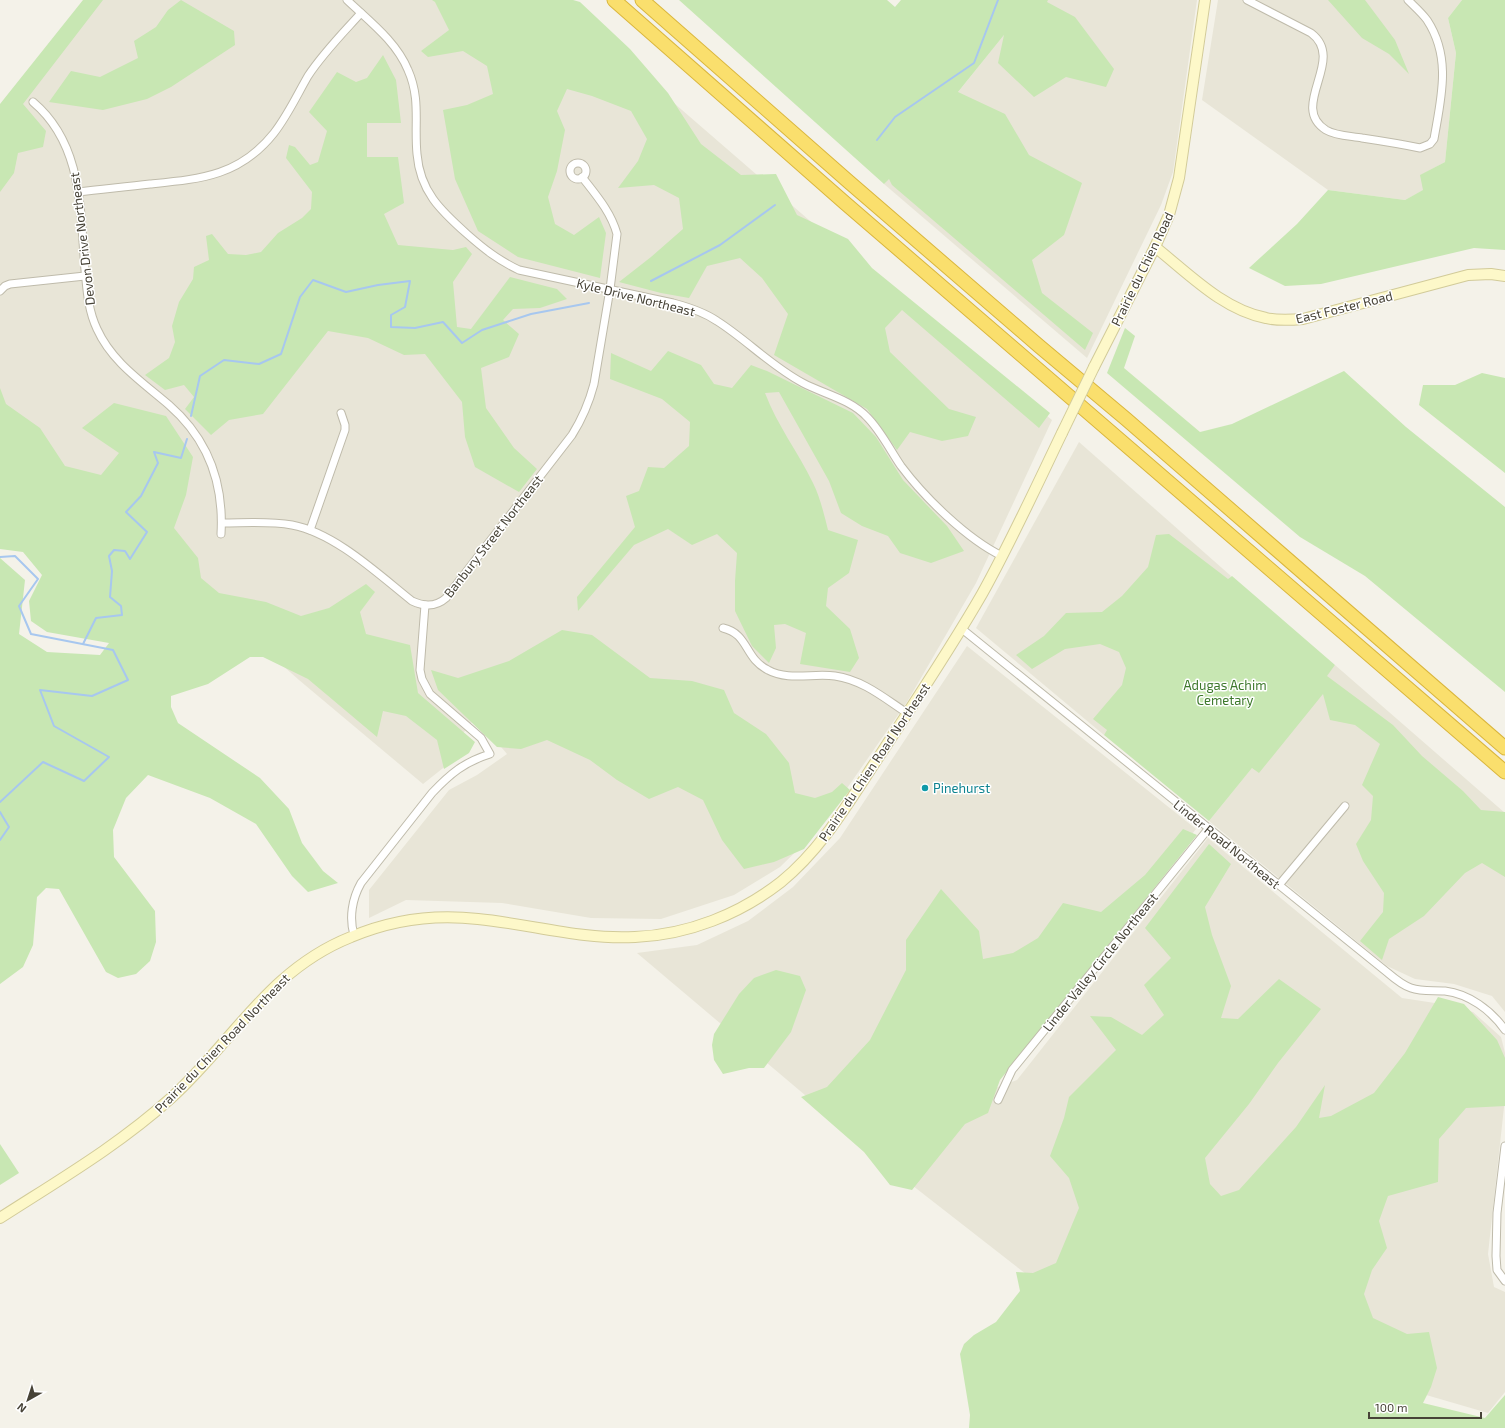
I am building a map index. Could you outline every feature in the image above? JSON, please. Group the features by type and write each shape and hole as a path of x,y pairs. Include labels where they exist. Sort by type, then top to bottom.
{"highway":[{"path":"614,0 845,203 1505,772"},
{"path":"642,0 849,182 1505,748"}],"street":[{"name":"Kyle Drive Northeast","path":"347,0 393,44 408,70 416,95 417,153 419,167 427,191 443,213 482,248 497,259 519,270 686,307 704,314 729,329 783,371 803,383 858,409 874,424 901,465 928,498 980,543 1002,556"},
{"name":"Prairie du Chien Road","path":"1062,433 1155,247 1168,215 1179,178 1205,0"},
{"path":"1247,0 1311,33 1319,40 1324,53 1324,60 1313,97 1313,105 1317,120 1326,130 1333,133 1420,148 1430,144 1434,139 1442,91 1443,66 1439,45 1434,32 1427,20 1408,0"},
{"path":"78,192 194,180 219,173 239,164 274,133 320,59 361,13"},
{"name":"Devon Drive Northeast","path":"33,102 43,110 52,121 61,135 72,161 78,192 88,299 92,316 99,333 108,350 128,372 180,414 206,450 218,485 222,522 221,534"},
{"name":"Banbury Street Northeast","path":"426,606 435,604 446,598 567,441 579,423 590,398 594,384 617,243 614,225 607,209 582,177"},
{"name":"East Foster Road","path":"1155,247 1212,293 1230,304 1250,314 1283,320 1303,319 1468,275 1491,274 1505,276"},
{"path":"0,291 5,286 10,284 85,276"},
{"path":"310,530 345,430 341,413"},
{"name":"Prairie du Chien Road Northeast","path":"0,1218 102,1153 134,1129 186,1084 257,1003 293,970 313,957 354,935 409,920 449,917 482,919 586,936 636,937 676,932 720,918 767,892 799,865 826,836 962,629 1002,556 1062,433"},
{"path":"222,522 276,523 310,530 341,546 412,601 426,606 420,664 422,679 425,687 430,694 481,738 490,754 462,766 440,785 432,793 361,883 354,896 352,913 352,929 354,935"},
{"path":"723,628 736,633 754,660 768,671 784,675 824,675 848,679 873,690 907,713"},
{"name":"Linder Road Northeast","path":"962,629 1328,926 1402,984 1418,990 1455,993 1472,1000 1484,1008 1505,1030"},
{"path":"1279,885 1345,806"},
{"name":"Linder Valley Circle Northeast","path":"998,1100 1012,1070 1209,828"},
{"path":"1505,1146 1497,1213 1496,1256 1497,1270 1505,1281"}],"shaded area":[{"path":"89,0 555,0 847,253 1052,420 976,583 907,702 818,830 780,867 734,895 661,919 591,918 502,903 406,900 369,918 369,890 449,790 477,775 507,754 476,717 457,741 467,749 423,784 299,680 0,415 0,112"},
{"path":"1032,0 1197,0 1173,172 1161,205 1087,358 884,184"},
{"path":"1218,0 1462,0 1448,18 1456,53 1445,162 1421,175 1424,190 1405,200 1328,190 1202,100"},
{"path":"1079,442 1231,576 1104,735 976,628"},
{"path":"967,646 1196,829 990,1090 1017,1080 1208,838 1402,998 1448,1005 1473,1012 1501,1037 1505,1053 1505,1098 1488,1254 1494,1287 1505,1292 1505,1392 1488,1413 1089,1297 1076,1313 908,1182 637,953 697,945 748,921 793,887 840,838"},
{"path":"1335,665 1505,813 1505,1012 1492,996 1454,984 1415,979 1387,966 1209,821"}],"green space":[{"path":"83,0 103,0 23,104 46,131 43,147 18,153 14,173 0,192 0,104"},
{"path":"181,0 234,31 235,45 171,87 147,99 103,110 49,102 71,71 100,77 138,58 134,41 156,27 168,10"},
{"path":"432,0 573,0 580,2 630,49 668,93 701,144 741,175 776,174 797,215 848,239 872,268 1050,413 1039,428 902,310 885,328 890,352 949,409 976,417 968,436 942,441 910,432 897,450 867,409 774,355 788,314 762,278 740,258 707,266 689,298 661,293 619,282 683,229 679,198 654,185 618,188 638,161 647,139 631,111 592,96 567,89 557,111 565,130 557,171 548,197 555,224 574,235 599,217 606,233 600,278 518,257 478,231 455,179 443,110 467,105 493,94 487,66 463,51 428,57 421,51 449,30 435,2"},
{"path":"679,0 887,0 895,7 901,0 1048,0 1047,2 1075,17 1114,69 1106,87 1066,77 1034,97 998,63 1004,35 958,92 1005,114 1029,155 1082,183 1064,235 1032,260 1042,293 1093,333 1085,350 892,185 889,179 884,184"},
{"path":"1328,0 1365,0 1395,40 1409,74 1389,54 1362,38"},
{"path":"1462,0 1505,0 1505,250 1474,248 1321,284 1285,286 1249,268 1297,224 1328,190 1405,200 1423,190 1420,175 1445,162 1456,53 1448,18"},
{"path":"383,55 396,80 401,123 367,123 367,157 398,157 404,203 384,214 398,245 453,250 466,247 472,254 453,282 457,327 471,329 510,277 557,289 567,299 540,308 513,309 503,320 519,334 509,357 481,368 486,408 514,448 537,469 519,492 475,467 465,437 462,402 425,354 404,355 368,338 328,331 263,414 229,420 211,435 185,409 194,397 184,385 165,390 145,375 169,358 175,342 172,326 179,302 193,279 194,267 209,260 206,236 212,234 228,254 246,255 261,252 278,233 302,218 311,209 312,192 286,158 289,145 295,147 310,165 318,162 327,131 309,112 337,72 356,82 367,78"},
{"path":"1125,328 1135,336 1124,368 1200,432 1232,424 1344,371 1406,427 1505,507 1505,692 1365,576 1300,537 1107,373"},
{"path":"668,351 701,365 714,384 732,388 751,365 767,371 853,413 876,437 903,480 947,526 964,551 931,563 900,553 888,536 862,526 841,513 829,481 779,392 765,393 775,416 815,488 822,506 828,530 858,540 849,573 828,588 826,606 850,629 859,658 850,672 800,664 806,633 785,624 774,625 776,648 769,663 752,646 735,611 737,553 717,534 692,545 668,529 634,545 578,611 577,597 635,527 626,496 639,491 648,467 664,468 689,446 690,422 662,399 610,379 611,353 651,371"},
{"path":"1482,373 1505,378 1505,473 1419,405 1423,385 1455,385"},
{"path":"0,388 6,404 40,428 65,466 101,475 119,453 82,428 114,403 166,416 193,457 186,495 174,528 198,558 201,578 219,593 266,602 301,616 329,608 366,584 375,592 360,612 366,634 410,645 418,693 475,742 469,753 444,769 437,740 406,716 383,711 377,737 308,679 263,657 250,657 208,684 171,696 171,707 178,723 260,778 289,809 302,843 323,871 338,883 308,892 292,876 256,824 210,798 148,775 126,798 113,830 114,857 155,911 156,942 150,961 136,974 118,978 106,972 59,889 46,888 37,897 33,945 23,967 0,984 0,558 25,580 19,634 47,652 100,655 109,643 47,632 31,621 29,601 42,575 23,552 0,549"},
{"name":"Adugas Achim Cemetary","path":"1169,534 1228,579 1232,576 1335,665 1327,676 1393,725 1422,756 1463,791 1481,810 1505,812 1505,877 1482,863 1465,873 1424,916 1389,939 1382,960 1360,941 1383,912 1384,893 1363,861 1356,844 1371,820 1373,796 1362,785 1380,744 1355,725 1330,720 1323,694 1259,773 1252,768 1209,821 1104,735 1107,730 1093,719 1122,685 1126,668 1119,652 1100,644 1065,649 1032,669 1016,655 1044,636 1066,613 1102,612 1122,596 1148,567 1156,535"},
{"path":"562,630 592,635 650,678 692,681 724,690 734,713 766,734 789,763 795,793 815,798 832,792 842,783 850,790 804,849 774,862 744,869 722,840 703,800 678,787 649,799 617,780 590,760 547,740 521,749 497,747 438,690 431,670 458,678 509,661"},
{"path":"1183,829 1197,835 1000,1080 988,1113 965,1124 912,1190 890,1185 864,1152 801,1097 827,1087 870,1040 906,970 906,940 941,889 979,931 983,959 1013,953 1038,938 1063,903 1101,912 1145,875"},
{"path":"1209,844 1231,864 1205,907 1212,935 1231,986 1221,1018 1238,1019 1279,979 1321,1009 1278,1063 1249,1104 1205,1158 1210,1184 1221,1196 1239,1190 1296,1127 1325,1085 1319,1118 1331,1116 1374,1093 1405,1053 1438,997 1464,1004 1497,1040 1505,1058 1505,1106 1466,1108 1439,1139 1438,1182 1388,1196 1379,1221 1387,1248 1372,1270 1364,1294 1373,1318 1407,1334 1429,1332 1437,1368 1431,1387 1423,1403 1485,1418 1505,1395 1505,1428 969,1428 970,1415 960,1354 964,1344 974,1335 996,1322 1020,1291 1016,1272 1033,1273 1056,1263 1079,1208 1069,1178 1050,1156 1064,1118 1069,1097 1116,1050 1090,1016 1111,1017 1142,1035 1164,1015 1144,985 1171,958 1145,928"},
{"path":"776,970 800,976 806,990 791,1032 764,1068 749,1068 723,1074 714,1060 712,1045 714,1034 739,994 754,978"},
{"path":"0,1144 19,1173 0,1185"}],"waterway":[{"path":"877,140 895,117 974,63 998,0"},
{"path":"651,281 720,245 775,205"},
{"path":"191,416 200,376 224,360 259,364 281,354 300,297 313,280 346,292 378,285 410,281 405,307 391,315 391,327 415,328 443,322 462,343 482,330 531,314 589,303"},
{"path":"83,644 96,618 122,615 121,606 110,597 112,571 109,556 114,550 125,551 130,559 147,532 126,512 141,496 158,463 154,452 181,458 187,439"},
{"path":"0,557 15,556 38,579 19,606 31,634 113,650 128,680 92,696 40,690 54,726 109,757 84,781 43,762 0,802"},
{"path":"0,812 9,827 0,840"}],"place":[{"name":"Pinehurst","path":"925,788"}]}
